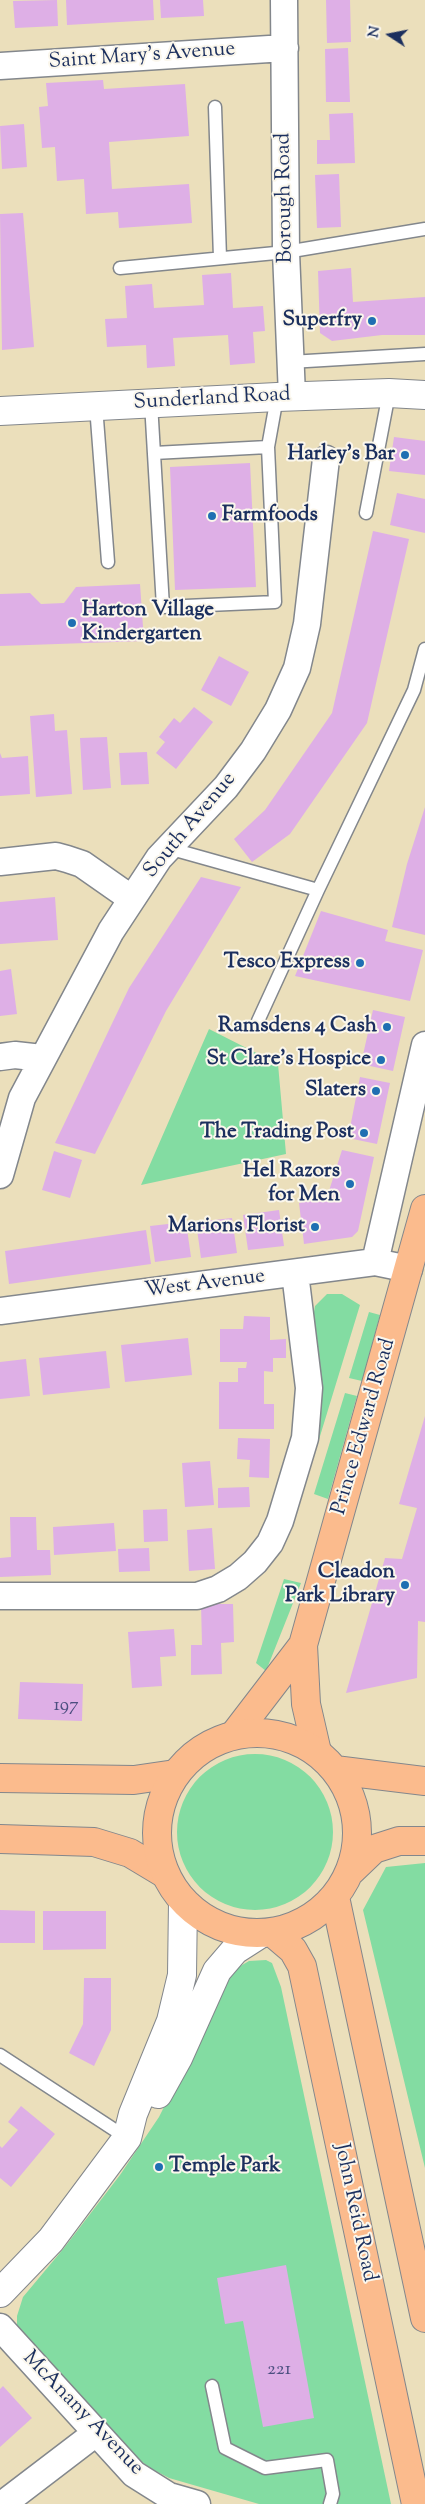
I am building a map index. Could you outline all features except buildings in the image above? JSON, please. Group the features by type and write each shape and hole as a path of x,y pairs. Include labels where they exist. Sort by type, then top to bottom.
{"main road":[{"name":"Prince Edward Road","path":"326,1761 306,1704 304,1645 425,1208"},
{"name":"Prince Edward Road","path":"234,1735 304,1645"},
{"path":"351,1871 357,1841 356,1816 348,1791 326,1761 298,1741 277,1734 256,1732 234,1735 211,1743 191,1756 175,1774 160,1806 156,1840 165,1874 183,1902 205,1920 232,1931 266,1934 296,1926 318,1914 335,1897 351,1871 374,1849 400,1841 425,1841"},
{"path":"326,1761 425,1781"},
{"path":"0,1778 134,1780 175,1774"},
{"path":"0,1839 94,1842 130,1854 165,1874"},
{"path":"335,1897 425,2318"},
{"name":"John Reid Road","path":"266,1934 293,1950 302,1966 416,2504"}],"street":[{"name":"Borough Road","path":"284,0 286,252 290,362 284,396"},
{"name":"Saint Mary's Avenue","path":"0,66 285,48"},
{"name":"Sunderland Road","path":"0,411 284,396 390,393 425,395"},
{"name":"South Avenue","path":"0,1175 22,1098 111,931 168,848 226,787 253,751 278,710 297,668 306,624 326,459"},
{"path":"0,862 56,856 67,859 82,864 132,899"},
{"path":"375,1262 425,1045"},
{"path":"0,1056 15,1055 42,1058"},
{"name":"West Avenue","path":"0,1311 375,1262 409,1270"},
{"path":"0,1596 197,1596 218,1589 238,1577 255,1562 270,1543 280,1521 305,1438 308,1388 296,1273"},
{"path":"127,2138 133,2114 171,2021 178,1993 182,1975 183,1902"},
{"path":"0,2293 51,2240 144,2118 178,2058 217,1971 235,1950 266,1934"},
{"name":"McAnany Avenue","path":"0,2327 134,2474 169,2496 197,2504"},
{"path":"3,2504 96,2433"}],"lane":[{"path":"215,107 220,258"},
{"path":"120,268 286,252 425,229"},
{"path":"290,362 425,354"},
{"path":"366,513 390,393"},
{"path":"151,403 163,607 275,602 268,447 284,396"},
{"path":"96,406 108,562"},
{"path":"154,453 268,447"},
{"path":"258,1020 414,690 425,649"},
{"path":"168,848 318,890"},
{"path":"0,2055 127,2138"},
{"path":"212,2386 225,2448 266,2468 327,2460 333,2494 330,2504"}],"green space":[{"path":"209,1029 278,1064 286,1154 141,1185"},
{"path":"327,1294 342,1294 360,1305 317,1446 321,1391 313,1317 315,1306"},
{"path":"369,1312 380,1315 362,1381 349,1378"},
{"path":"345,1393 357,1396 328,1499 314,1494"},
{"path":"284,1579 301,1583 266,1671 256,1663"},
{"path":"255,1754 285,1760 298,1767 310,1777 320,1789 327,1802 333,1832 327,1862 320,1875 310,1887 298,1897 285,1904 255,1910 225,1904 212,1897 200,1887 190,1875 183,1862 177,1832 183,1802 190,1789 200,1777 212,1767 225,1760"},
{"path":"425,1863 425,2168 363,1910 386,1867"},
{"path":"266,1960 272,1963 281,1987 391,2504 259,2504 169,2478 150,2468 133,2455 17,2327 17,2316 23,2297 64,2248 120,2175 159,2117 232,1971 249,1961"}],"place":[{"name":"Superfry","path":"372,321"},
{"name":"Harley’s Bar","path":"405,455"},
{"name":"Farmfoods","path":"212,516"},
{"name":"Harton Village Kindergarten","path":"72,623"},
{"name":"Tesco Express","path":"360,963"},
{"name":"Ramsdens 4 Cash","path":"387,1027"},
{"name":"St Clare's Hospice","path":"381,1060"},
{"name":"Slaters","path":"376,1091"},
{"name":"The Trading Post","path":"364,1133"},
{"name":"Hel Razors for Men","path":"350,1184"},
{"name":"Marions Florist","path":"315,1227"},
{"name":"Cleadon Park Library","path":"405,1585"},
{"name":"Temple Park","path":"159,2167"}]}
